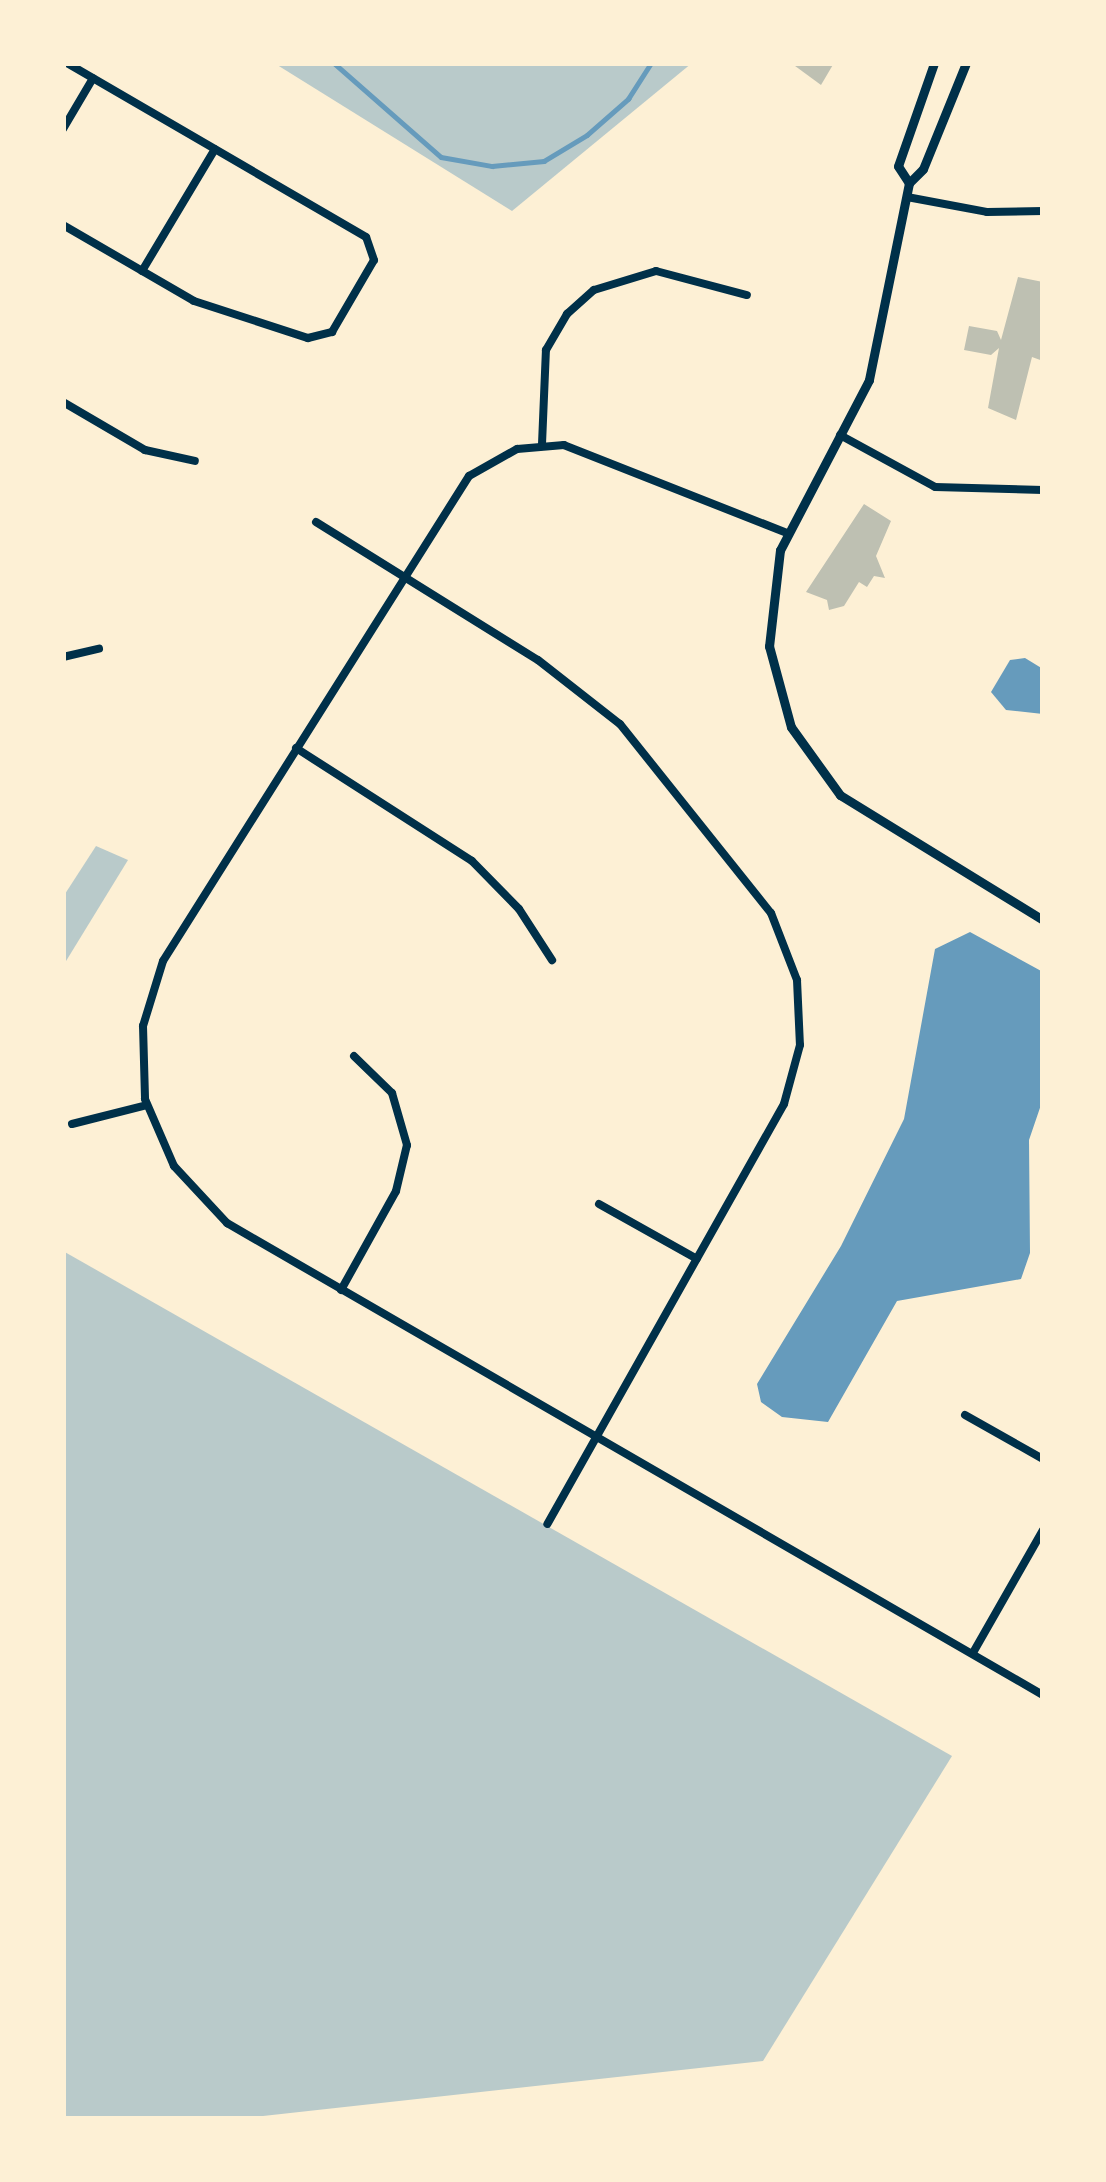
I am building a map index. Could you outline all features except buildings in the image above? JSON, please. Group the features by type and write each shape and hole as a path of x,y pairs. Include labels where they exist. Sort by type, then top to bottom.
{"street":[{"path":"63,225 205,305 318,339 344,312 374,260 373,246 67,63"},
{"path":"909,184 898,166 934,63"},
{"path":"966,63 922,170 909,184 880,346 840,435 787,532 770,598 771,658 782,705 809,758 872,822 1043,920"},
{"path":"63,129 93,78"},
{"path":"142,271 215,148"},
{"path":"907,197 987,212 1043,211"},
{"path":"542,444 546,350 563,319 594,290 656,271 747,295"},
{"path":"63,402 158,455 195,461"},
{"path":"840,435 935,488 1043,490"},
{"path":"787,532 596,453 542,444 500,455 469,476 402,576 156,978 141,1044 147,1105 170,1161 204,1204 340,1290 974,1651 1043,1695"},
{"path":"316,522 538,660 620,724 784,940 800,998 794,1076 698,1259 547,1524"},
{"path":"63,657 99,649"},
{"path":"296,748 472,861 530,923 552,960"},
{"path":"340,1290 396,1191 407,1144 392,1093 354,1056"},
{"path":"72,1124 147,1105"},
{"path":"599,1204 698,1259"},
{"path":"965,1415 1043,1460"},
{"path":"974,1651 1043,1530"}],"shaded area":[{"path":"274,63 692,63 512,211"},
{"path":"96,846 128,860 63,966 63,897"},
{"path":"63,1251 952,1756 763,2061 236,2119 63,2119"}],"water":[{"path":"1025,658 1043,669 1043,714 1006,710 991,692 1010,660"},
{"path":"970,932 1043,972 1043,1099 1029,1140 1030,1253 1021,1279 897,1301 828,1422 782,1417 761,1402 757,1384 841,1246 904,1119 935,949"}],"waterway":[{"path":"334,63 441,157 492,166 544,161 587,135 628,99 651,63"}]}
